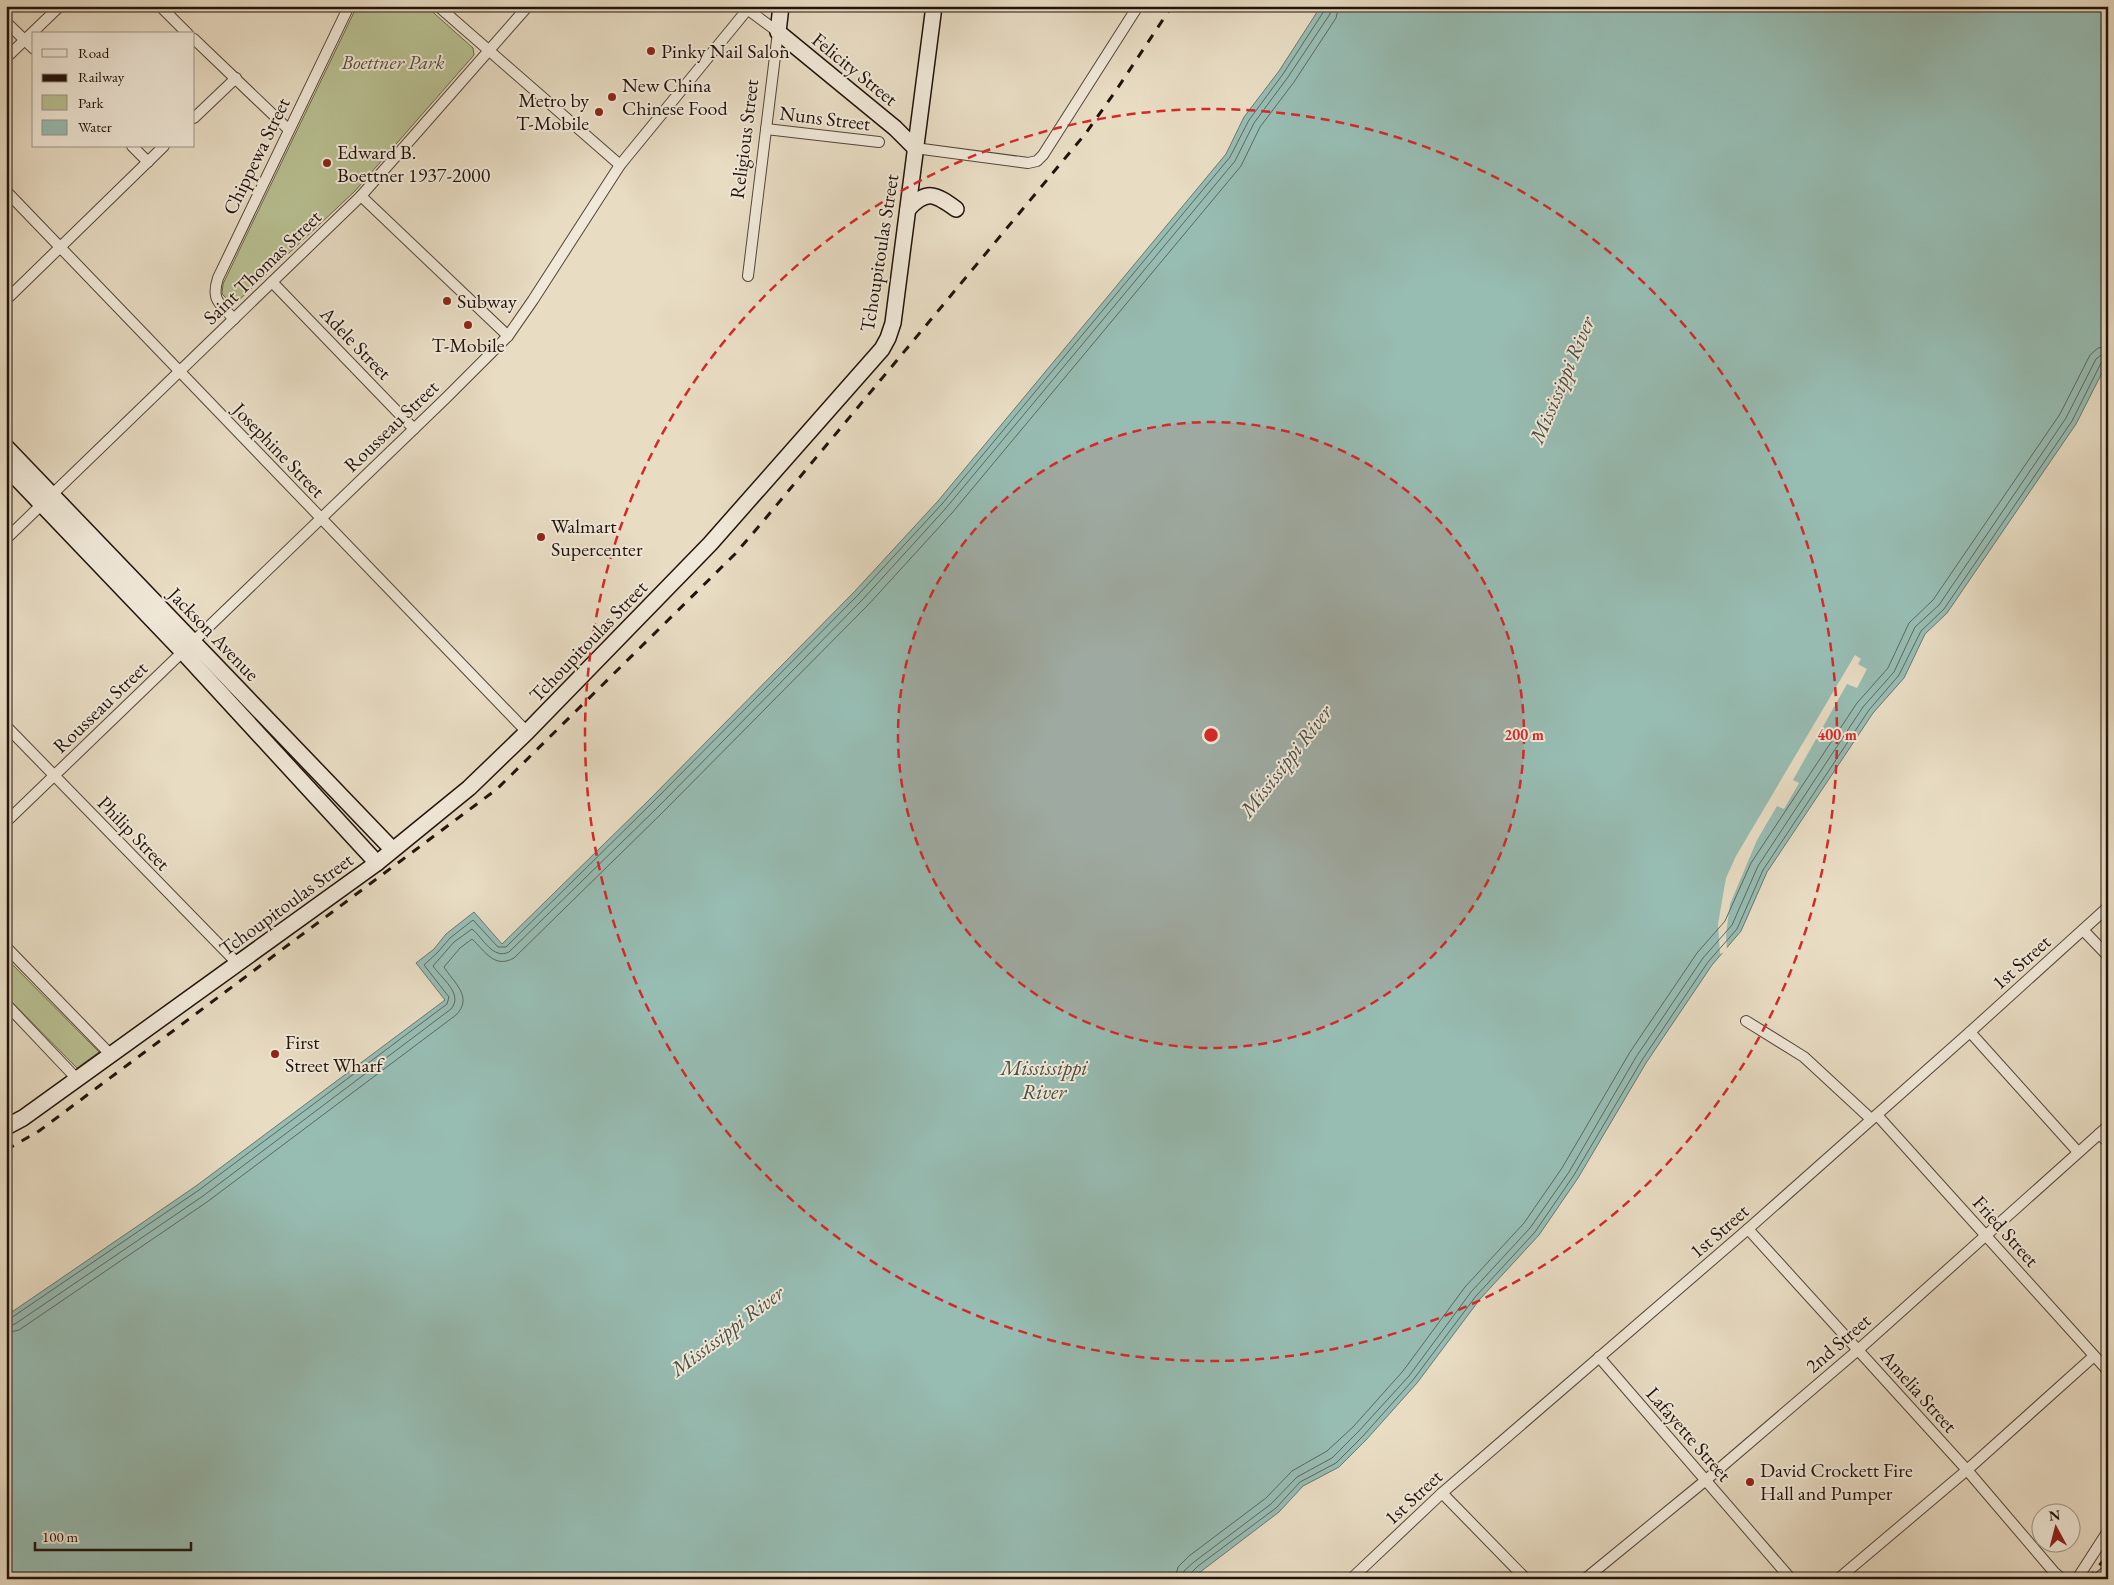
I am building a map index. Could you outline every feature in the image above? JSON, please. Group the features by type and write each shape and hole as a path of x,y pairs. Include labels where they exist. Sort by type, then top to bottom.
{"street":[{"path":"33,32 60,6"},
{"path":"160,6 186,32"},
{"name":"Chippewa Street","path":"234,319 218,303 214,296 214,289 288,128 349,6"},
{"path":"438,6 620,165"},
{"name":"Saint Thomas Street","path":"6,539 361,196 528,6"},
{"name":"Religious Street","path":"748,276 781,6"},
{"name":"Tchoupitoulas Street","path":"6,1127 23,1118 77,1080 377,863 469,788 528,732 710,544 886,344 893,323 934,6"},
{"path":"916,148 1028,163 1037,161 1043,155 1138,6"},
{"name":"Felicity Street","path":"745,8 778,32 889,123 916,148"},
{"name":"Rousseau Street","path":"6,822 508,336 620,165 745,8"},
{"path":"6,22 32,47"},
{"path":"6,58 32,33"},
{"path":"195,40 288,128"},
{"path":"195,117 236,78"},
{"name":"Nuns Street","path":"766,129 879,142"},
{"path":"134,148 148,162"},
{"path":"6,300 162,148"},
{"name":"Josephine Street","path":"6,191 528,732"},
{"path":"908,209 918,198 926,195 939,197 956,209"},
{"path":"361,196 508,336"},
{"name":"Adele Street","path":"272,282 414,429"},
{"name":"Jackson Avenue","path":"6,447 47,499 188,647 392,849"},
{"name":"Jackson Avenue","path":"6,467 47,499"},
{"name":"Jackson Avenue","path":"188,647 377,863"},
{"name":"Philip Street","path":"6,726 238,964"},
{"name":"1st Street","path":"1351,1579 1442,1493 1748,1229 2108,907"},
{"path":"2083,930 2108,956"},
{"path":"6,947 111,1055"},
{"path":"6,1004 77,1080"},
{"name":"Fried Street","path":"1746,1021 1804,1057 1874,1117 1986,1235 2108,1371"},
{"path":"1970,1032 2078,1152"},
{"name":"2nd Street","path":"1585,1579 1706,1480 1858,1350 2108,1126"},
{"path":"2099,1134 2108,1142"},
{"name":"Amelia Street","path":"1748,1229 1967,1470 2062,1579"},
{"path":"1838,1579 1967,1470 2094,1356"},
{"name":"Lafayette Street","path":"1600,1357 1791,1579"},
{"path":"1442,1493 1526,1579"},
{"path":"2077,1579 2108,1531"},
{"path":"2098,1579 2108,1570"}],"green space":[{"name":"Boettner Park","path":"357,6 426,6 473,48 474,55 355,191 237,302 230,302 222,294 223,284"},
{"path":"6,958 99,1052 77,1068 6,996"}],"water":[{"name":"Mississippi River","path":"1321,6 2108,6 2108,361 2076,424 1947,613 1925,634 1904,678 1873,713 1767,872 1741,931 1712,965 1646,1063 1578,1178 1539,1235 1480,1299 1417,1383 1339,1467 1303,1486 1279,1512 1191,1579 6,1579 6,1316 196,1186 445,1000 416,963 434,949 446,934 474,912 502,944 649,800 855,591 938,501 1226,154 1244,117 1279,71"}],"pier":[{"path":"1855,655 1861,659 1858,664 1867,669 1857,688 1847,684 1793,780 1799,783 1784,809 1777,806 1757,840 1730,904 1726,935 1727,951 1720,954 1718,924 1726,878 1736,856"}],"railway":[{"path":"6,1150 39,1131 497,789 735,554 1086,133 1172,6"},
{"path":"2088,1579 2108,1555"}],"place":[{"name":"Pinky Nail Salon","path":"651,51"},
{"name":"New China Chinese Food","path":"612,97"},
{"name":"Metro by T-Mobile","path":"599,112"},
{"name":"Edward B. Boettner 1937-2000","path":"327,163"},
{"name":"Subway","path":"447,301"},
{"name":"T-Mobile","path":"468,325"},
{"name":"Walmart Supercenter","path":"541,537"},
{"name":"First Street Wharf","path":"275,1054"},
{"name":"David Crockett Fire Hall and Pumper","path":"1750,1482"}]}
